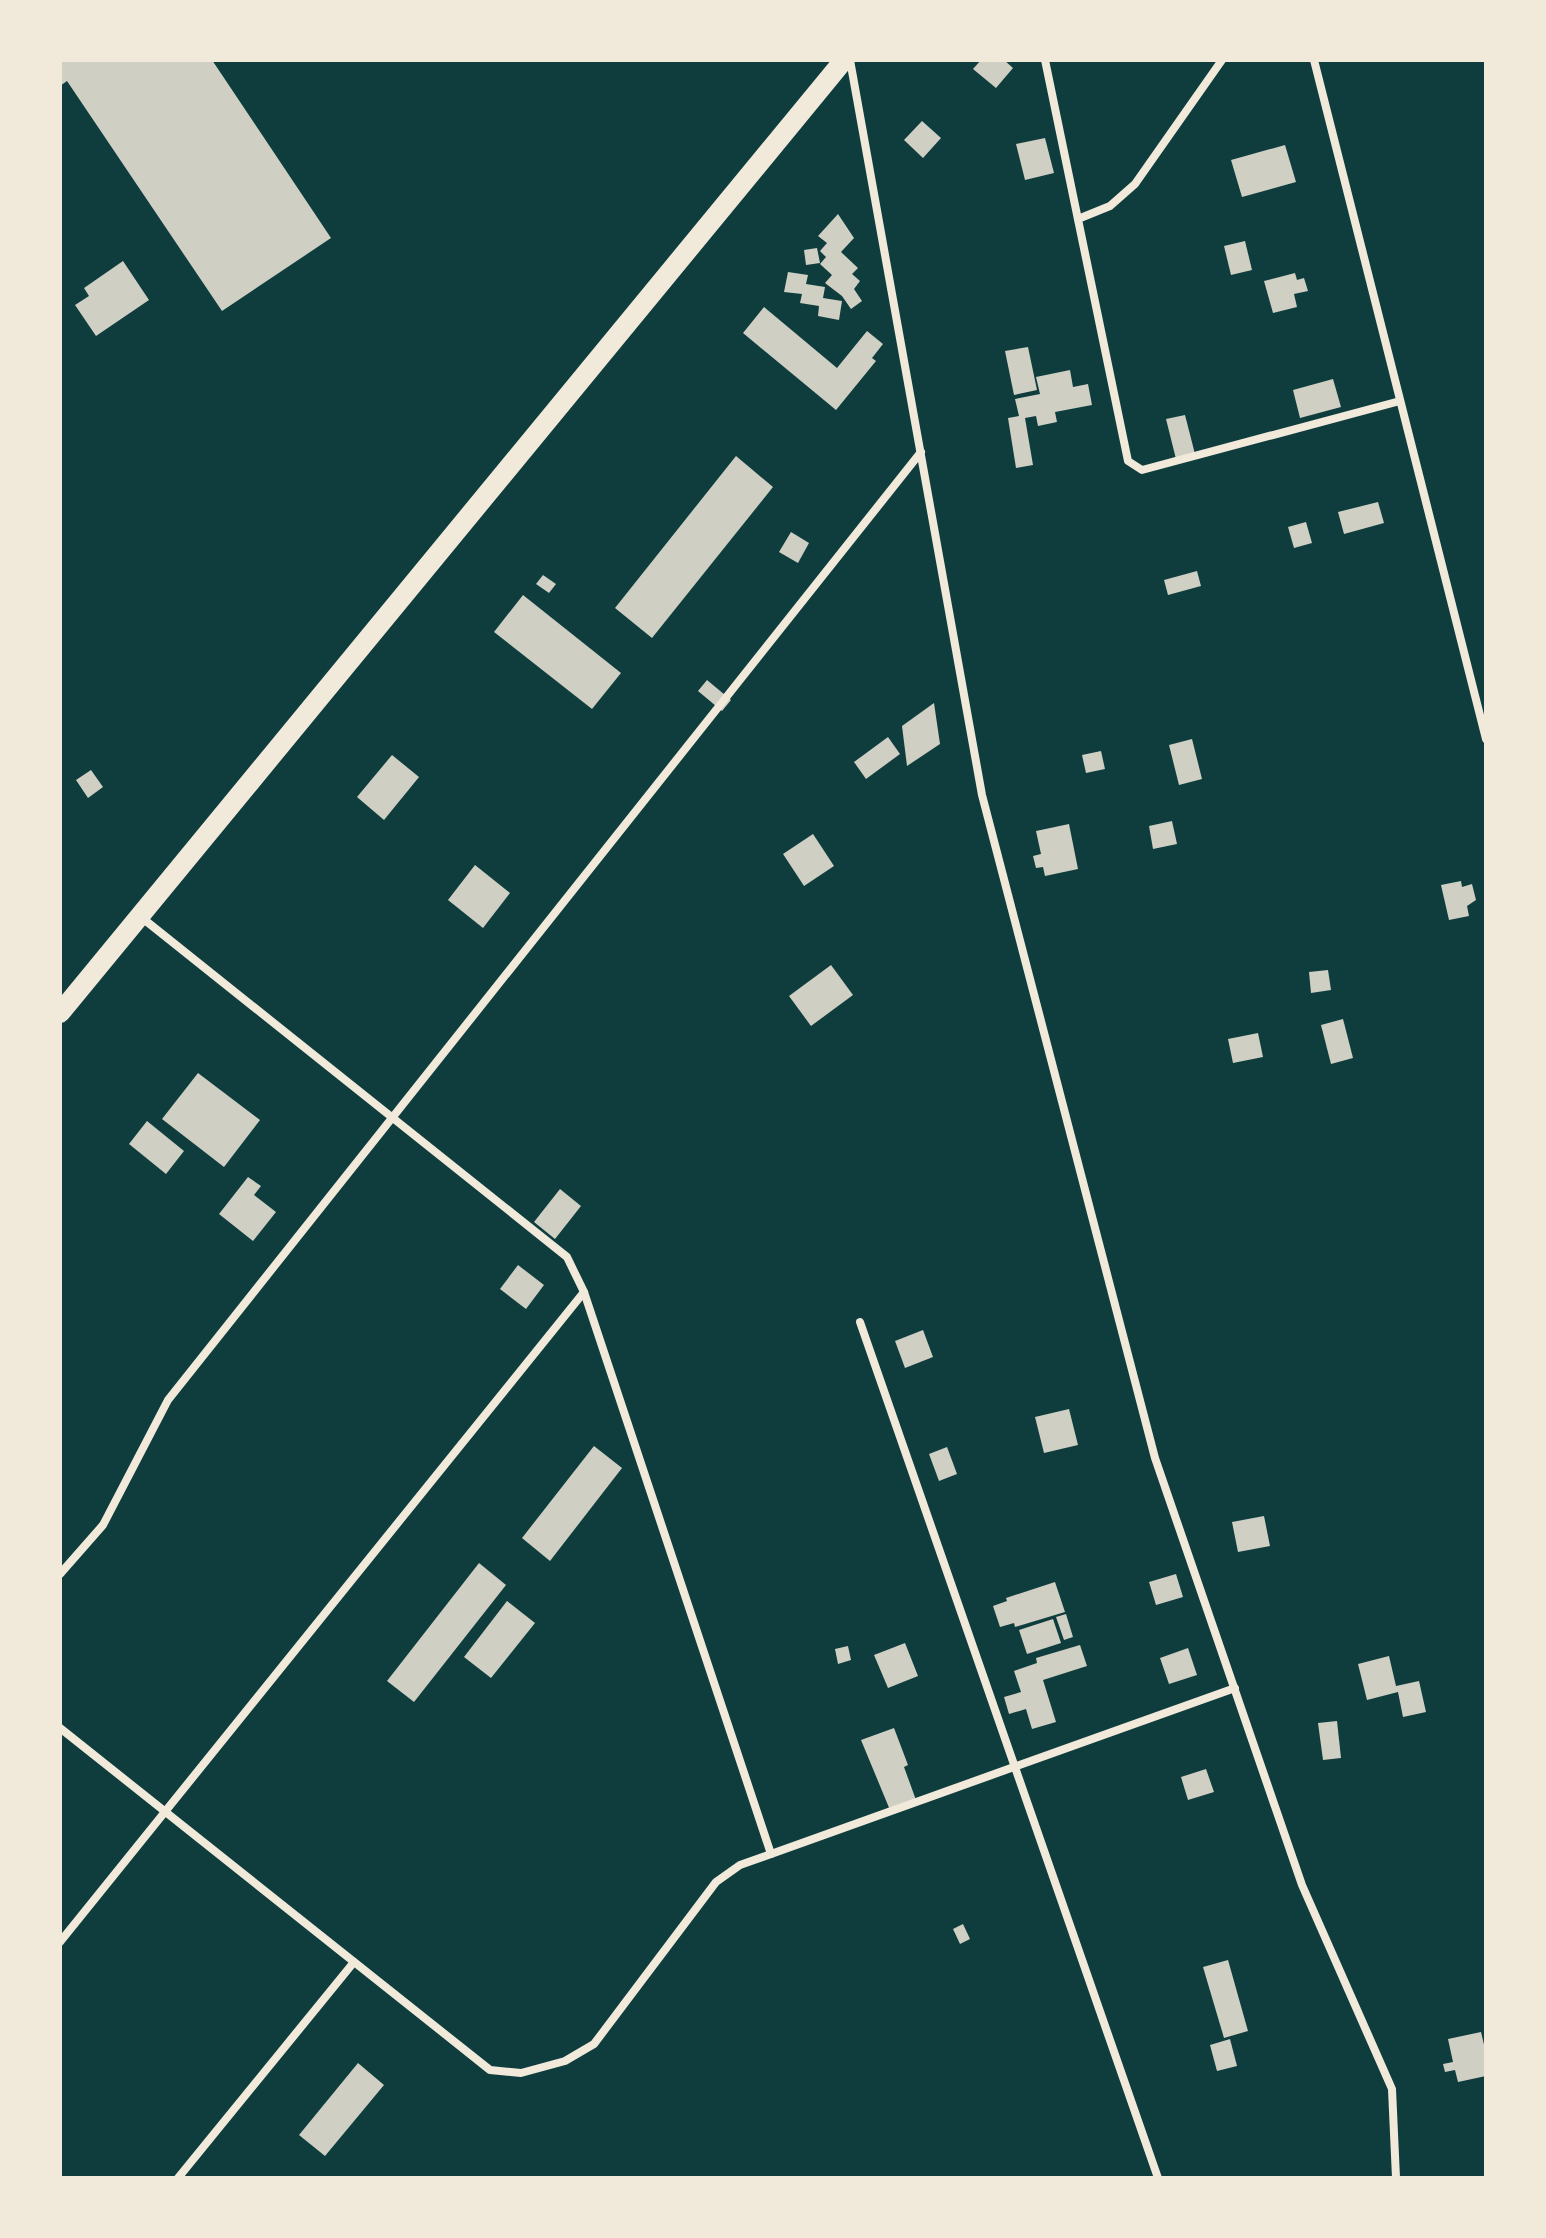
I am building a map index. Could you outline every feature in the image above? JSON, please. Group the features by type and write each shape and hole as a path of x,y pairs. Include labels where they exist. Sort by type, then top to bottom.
{"highway":[{"path":"60,1013 847,60"}],"street":[{"path":"847,60 982,795 1155,1458 1302,1885 1392,2089 1396,2178"},
{"path":"1045,60 1128,461 1142,470 1400,401"},
{"path":"1078,219 1110,206 1135,184 1222,60"},
{"path":"1314,60 1486,739"},
{"path":"60,1574 103,1525 168,1400 921,452"},
{"path":"140,916 567,1257 584,1292 771,1854"},
{"path":"60,1942 584,1292"},
{"path":"860,1322 1158,2178"},
{"path":"60,1728 490,2070 521,2073 565,2061 594,2044 716,1882 740,1865 1235,1688"},
{"path":"178,2178 354,1962"}],"building":[{"path":"60,60 212,60 331,238 222,311 67,81 60,86"},
{"path":"981,60 1004,60 1013,68 996,88 973,69"},
{"path":"922,121 941,138 923,158 904,140"},
{"path":"1045,138 1054,173 1025,180 1016,144"},
{"path":"1285,145 1296,182 1242,197 1231,160"},
{"path":"838,214 854,238 841,252 858,268 852,274 860,281 854,289 862,301 851,309 842,296 825,283 832,275 820,264 826,257 820,251 827,243 818,236"},
{"path":"1245,241 1252,270 1231,275 1224,246"},
{"path":"817,248 820,263 806,265 804,250"},
{"path":"123,261 149,300 96,336 75,305 89,296 84,288"},
{"path":"788,272 808,275 806,284 825,287 823,298 842,301 839,320 818,316 819,306 800,303 802,294 784,292"},
{"path":"1295,273 1297,280 1304,278 1308,291 1294,294 1297,307 1273,313 1264,281"},
{"path":"764,307 837,368 867,331 883,344 872,358 876,361 836,410 743,333"},
{"path":"1028,347 1037,390 1014,395 1005,351"},
{"path":"1070,370 1073,387 1088,384 1092,405 1055,412 1057,422 1038,426 1036,416 1025,418 1033,465 1016,468 1008,418 1019,416 1015,399 1040,394 1036,377"},
{"path":"1333,379 1341,407 1300,418 1293,390"},
{"path":"1185,415 1196,458 1177,463 1166,419"},
{"path":"736,456 773,487 652,638 615,608"},
{"path":"1378,502 1384,523 1344,534 1338,512"},
{"path":"1306,522 1312,543 1294,548 1288,527"},
{"path":"791,532 809,543 798,563 779,552"},
{"path":"1197,571 1201,586 1168,595 1164,580"},
{"path":"543,575 556,584 549,593 536,584"},
{"path":"523,595 621,673 592,709 494,632"},
{"path":"707,680 731,700 722,711 698,691"},
{"path":"934,703 940,744 907,766 902,726"},
{"path":"888,737 900,754 866,779 854,762"},
{"path":"1192,739 1202,779 1179,785 1169,745"},
{"path":"1101,751 1105,769 1086,773 1082,755"},
{"path":"392,755 419,777 384,820 357,797"},
{"path":"91,770 103,787 88,798 76,780"},
{"path":"1172,821 1177,844 1153,849 1149,826"},
{"path":"1069,824 1078,869 1045,876 1043,867 1036,868 1033,856 1041,854 1036,831"},
{"path":"813,834 834,866 804,886 783,854"},
{"path":"475,865 510,893 483,928 448,900"},
{"path":"1461,881 1462,887 1472,884 1476,900 1467,906 1469,916 1449,920 1441,885"},
{"path":"831,965 853,995 811,1026 789,996"},
{"path":"1328,970 1331,990 1311,993 1309,972"},
{"path":"1343,1019 1353,1058 1331,1064 1321,1025"},
{"path":"1258,1033 1263,1057 1233,1063 1228,1039"},
{"path":"198,1073 260,1120 224,1167 162,1119"},
{"path":"147,1121 184,1151 166,1174 129,1144"},
{"path":"248,1177 261,1186 254,1195 276,1212 253,1241 219,1214"},
{"path":"560,1189 581,1206 555,1239 534,1222"},
{"path":"518,1265 544,1285 526,1309 500,1289"},
{"path":"923,1330 933,1357 905,1368 895,1341"},
{"path":"1069,1409 1078,1445 1044,1453 1035,1417"},
{"path":"594,1446 622,1468 550,1561 522,1538"},
{"path":"947,1447 957,1474 939,1481 929,1454"},
{"path":"1264,1516 1270,1546 1238,1552 1232,1522"},
{"path":"479,1563 506,1585 414,1702 387,1681"},
{"path":"1176,1574 1183,1597 1156,1605 1149,1582"},
{"path":"1055,1582 1065,1612 1015,1627 1014,1623 1000,1627 993,1606 1007,1601 1006,1598"},
{"path":"507,1601 535,1623 491,1678 464,1657"},
{"path":"1066,1614 1073,1637 1064,1640 1056,1617"},
{"path":"1053,1619 1061,1643 1027,1654 1019,1630"},
{"path":"905,1643 918,1676 888,1688 874,1655"},
{"path":"1080,1645 1087,1666 1043,1680 1056,1722 1032,1729 1026,1709 1009,1714 1004,1697 1021,1692 1014,1671 1037,1663 1036,1658"},
{"path":"848,1646 851,1660 838,1664 835,1649"},
{"path":"1188,1648 1197,1675 1169,1684 1160,1658"},
{"path":"1389,1656 1396,1686 1419,1681 1426,1712 1403,1717 1398,1692 1367,1700 1358,1664"},
{"path":"1337,1721 1341,1758 1323,1760 1318,1723"},
{"path":"894,1728 908,1765 904,1767 916,1800 890,1810 861,1740"},
{"path":"1206,1769 1214,1792 1188,1800 1181,1777"},
{"path":"963,1924 970,1939 960,1944 953,1929"},
{"path":"1228,1960 1248,2031 1224,2038 1203,1967"},
{"path":"1481,2032 1486,2053 1486,2076 1458,2082 1455,2070 1445,2072 1443,2064 1453,2062 1448,2039"},
{"path":"1230,2039 1237,2066 1217,2071 1210,2045"},
{"path":"358,2063 384,2085 325,2156 299,2135"}]}
